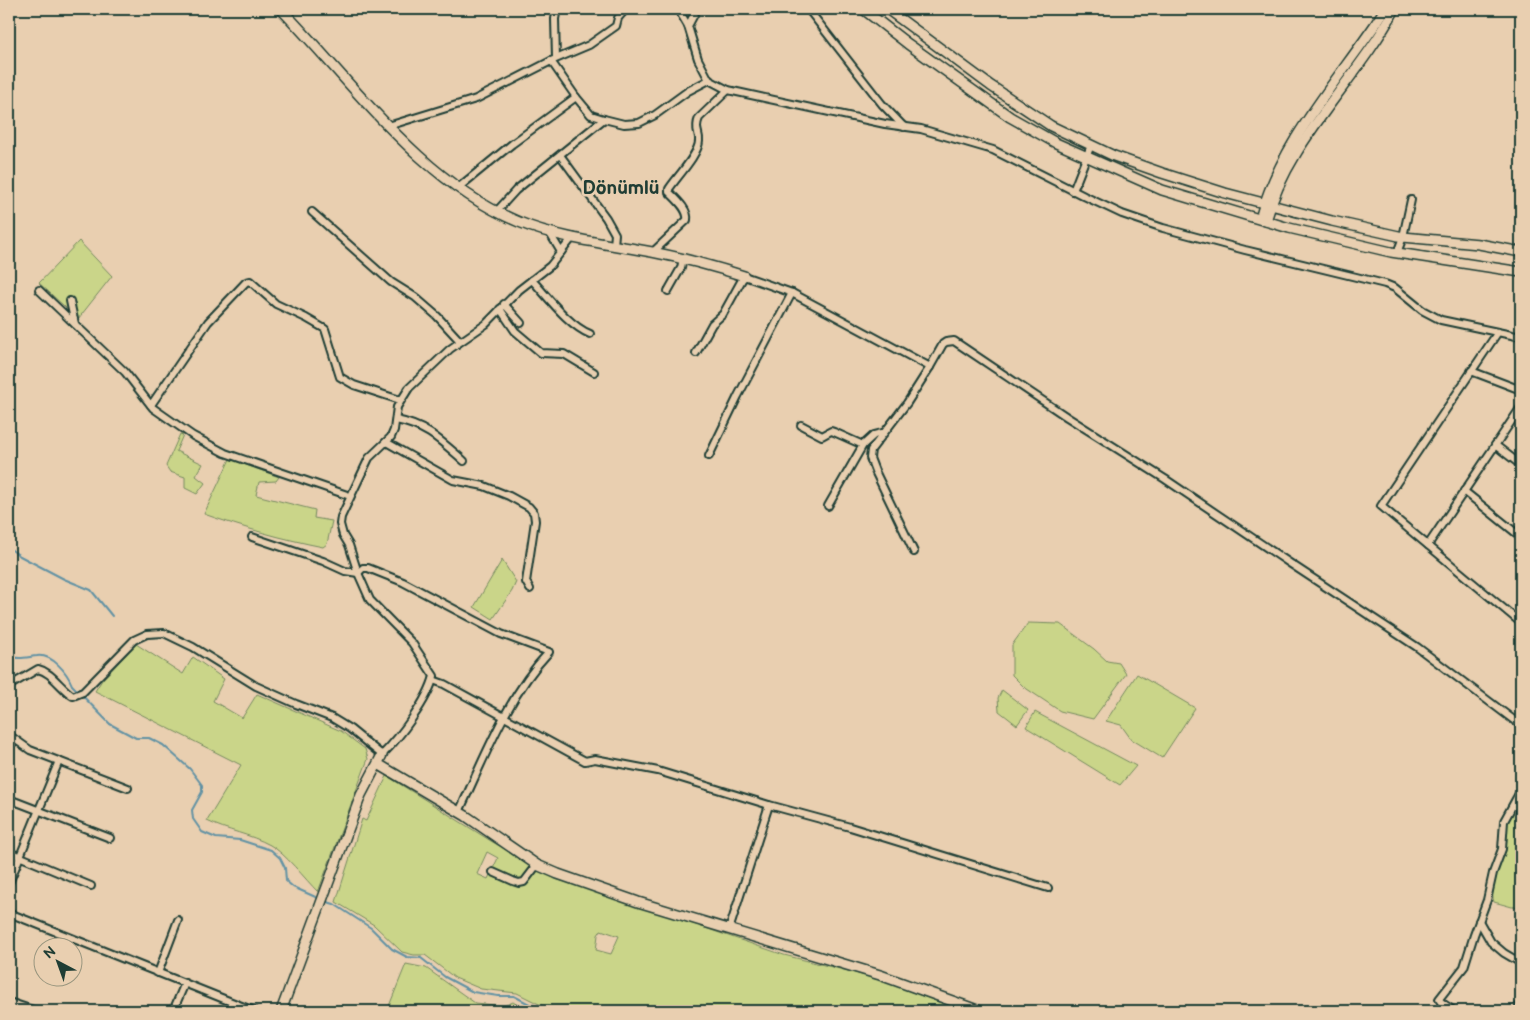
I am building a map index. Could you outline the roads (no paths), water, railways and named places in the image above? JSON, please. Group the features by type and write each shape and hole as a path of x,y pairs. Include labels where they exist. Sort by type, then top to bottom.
{"street":[{"path":"282,9 371,110 433,168 458,188 496,212 521,223 548,231 683,258 744,276 792,293 930,367"},
{"path":"557,9 553,60 576,97 591,114 624,124 639,123 655,115 688,91 709,80"},
{"path":"388,126 476,99 553,60 589,45 616,26 618,18 626,9"},
{"path":"678,9 688,26 698,59 709,80 728,90 921,129 993,150 1122,214 1163,228 1245,250 1385,284 1395,288 1422,310 1441,320 1521,337"},
{"path":"688,26 697,9"},
{"path":"808,9 882,104 904,127"},
{"path":"863,9 908,44 1010,116 1056,143 1162,190 1263,220 1397,253 1521,272"},
{"path":"887,9 991,86 1051,126 1114,156 1225,194 1404,237 1479,244 1521,252"},
{"path":"1263,220 1277,170 1292,142 1385,9"},
{"path":"1267,204 1294,157 1395,9"},
{"path":"653,252 688,220 686,211 669,189 694,154 700,141 697,130 699,118 728,90"},
{"path":"458,188 512,144 576,97"},
{"path":"496,212 516,190 604,119"},
{"path":"1073,191 1091,145"},
{"path":"560,155 606,218 615,234 614,245"},
{"path":"1397,253 1404,237 1411,200"},
{"path":"312,212 391,282 415,297 437,316 460,341"},
{"path":"548,231 561,252"},
{"path":"281,1011 361,795 380,759 395,742 431,687 434,676 430,667 412,643 370,600 358,573 349,545 343,535 340,524 341,517 369,458 391,437 400,400 409,388 423,373 460,341 486,324 502,306 550,266 573,237"},
{"path":"668,291 681,268 683,258"},
{"path":"696,353 712,324 723,314 744,276"},
{"path":"532,280 562,312 590,334"},
{"path":"151,405 208,322 246,282 250,281 276,304 325,329 340,377 354,384 400,400"},
{"path":"39,290 125,372 151,405 193,436 225,453 350,496"},
{"path":"709,456 792,293"},
{"path":"70,301 75,324"},
{"path":"502,306 521,323"},
{"path":"502,306 515,331 541,353 564,354 594,372"},
{"path":"1498,332 1381,506 1521,623"},
{"path":"914,552 870,458 871,450 907,403 946,342 954,341 1417,647 1521,725"},
{"path":"1472,371 1521,390"},
{"path":"1428,545 1521,406"},
{"path":"396,420 424,429 444,442 464,461"},
{"path":"801,425 822,436 831,431 863,445"},
{"path":"828,506 863,445 874,436 883,433"},
{"path":"386,442 453,480 492,489 509,496 532,510 536,521 526,582 530,589"},
{"path":"1495,445 1521,465"},
{"path":"1464,491 1521,537"},
{"path":"252,537 323,561 345,571 358,573"},
{"path":"358,573 363,568 368,568 403,582 501,634 549,652 536,667 504,717 459,812"},
{"path":"9,686 38,669 45,670 73,696 83,692 134,640 147,634 164,633 193,647 256,686 332,718 350,729 380,759 537,865 638,902 880,975 980,1011"},
{"path":"433,680 444,684 585,761 595,759 658,771 770,805 850,826 1048,888"},
{"path":"9,735 30,750 128,788"},
{"path":"9,883 59,762"},
{"path":"1454,1011 1438,999 1464,967 1502,849 1504,821 1521,790"},
{"path":"9,799 110,838"},
{"path":"729,930 770,805"},
{"path":"9,852 91,886"},
{"path":"493,872 519,882 524,882 537,865"},
{"path":"9,913 254,1011"},
{"path":"158,973 178,920"},
{"path":"1479,921 1491,942 1504,953 1521,963"},
{"path":"173,1011 185,984"},
{"path":"9,1002 36,1011"}],"waterway":[{"path":"9,548 20,556 64,579 91,590 112,616"},
{"path":"9,656 19,658 43,656 48,658 63,670 72,685 110,724 136,738 149,738 163,745 190,769 202,785 202,792 192,810 193,819 202,832 216,838 240,840 271,850 280,858 285,868 286,881 293,887 320,899"},
{"path":"324,901 334,904 371,928 392,949 407,957 421,958 445,977 473,992 498,996 514,996 535,1007 548,1011"}],"district":[{"name":"Dönümlü","path":"621,187"}]}
